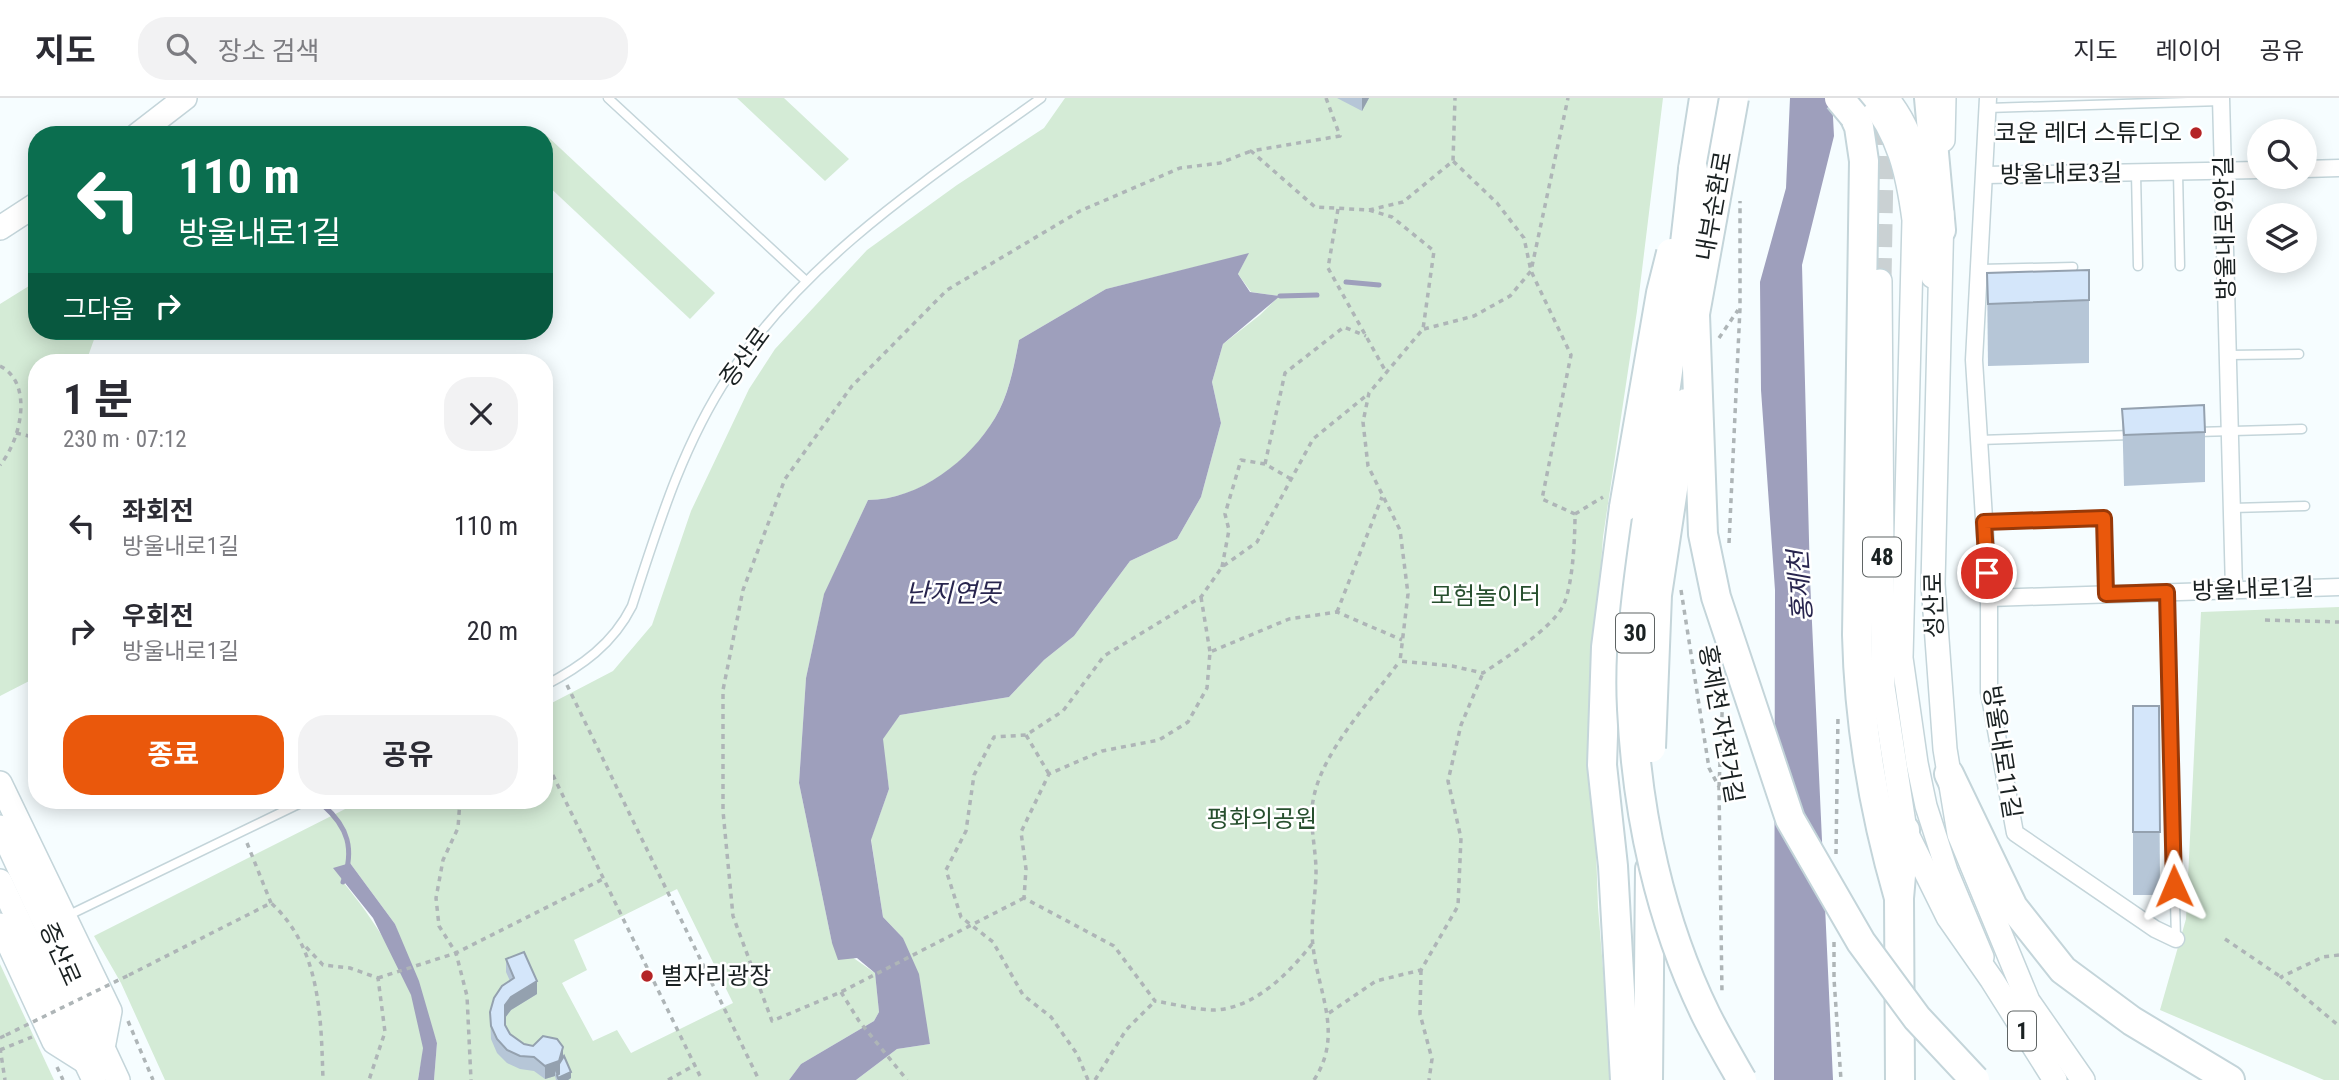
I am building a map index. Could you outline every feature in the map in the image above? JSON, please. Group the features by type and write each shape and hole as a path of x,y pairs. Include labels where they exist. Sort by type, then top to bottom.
{"highway":[{"name":"내부순환로","path":"1693,169 1704,98"},
{"name":"내부순환로","path":"1695,314 1734,98"},
{"path":"1929,98 1941,230"},
{"path":"1853,104 1864,161 1857,635 1859,695 1866,757 1899,898"},
{"path":"1625,1080 1613,866 1602,765 1606,647 1618,499 1661,293 1693,169"},
{"name":"30","path":"1693,169 1680,296 1638,588 1631,706 1639,791 1652,863 1671,927 1706,1015 1742,1080"},
{"path":"1648,1080 1651,707 1657,595 1684,429 1695,314"},
{"path":"1695,314 1703,534 1716,597 1790,819 1861,942 1917,1018 1975,1080"},
{"path":"1949,774 2013,907 2063,970 2133,1021 2230,1080"},
{"path":"1900,1080 1899,898 1905,830"}],"main road":[{"path":"149,126 185,98"},
{"path":"1888,98 1914,142 1925,186 1939,363"},
{"name":"성산로","path":"1944,98 1933,584 1936,657 1949,774 1959,834 2028,1001 2083,1080"},
{"name":"1","path":"1853,104 1891,131 1900,155 1913,220 1901,635 1917,763 1937,843 1992,980 2055,1080"},
{"path":"0,228 28,210"},
{"name":"48","path":"1880,281 1883,687 1905,830 1948,917 1992,980"},
{"path":"0,783 110,1011 94,1063 54,1042 0,925"},
{"name":"증산로","path":"0,827 94,1063"},
{"name":"증산로","path":"0,881 94,1063 118,1080"}],"street":[{"name":"방울내로9안길","path":"2221,100 2234,590"},
{"name":"방울내로11길","path":"1988,103 1974,360 1989,598 1989,692 2015,833 2155,929 2176,939"},
{"path":"2317,169 2339,168"},
{"name":"방울내로3길","path":"1986,175 2247,170"},
{"name":"방울내로1길","path":"1989,598 2339,587"}],"lane":[{"path":"608,98 805,281"},
{"name":"증산로","path":"553,681 608,643 622,625 632,606 675,479 694,437 728,376 805,281 852,236 1041,98"},
{"name":"방울내로9안길","path":"1988,103 2221,100"},
{"path":"2178,172 2180,265"},
{"name":"방울내로3길","path":"2136,173 2138,266"},
{"path":"1980,269 2073,267"},
{"path":"2228,355 2299,354"},
{"path":"2188,433 2302,429"},
{"path":"1979,440 2146,434"},
{"path":"2232,508 2305,506"},
{"path":"1984,522 2104,518 2106,594"},
{"name":"방울내로1길","path":"2167,592 2176,939"},
{"name":"증산로","path":"65,917 289,809"}],"path":[{"path":"1024,898 841,992 772,1021 733,916 723,811 723,690 743,590 785,479 852,386 947,290 1080,211 1180,168 1220,163 1251,151 1340,136 1326,98"},
{"path":"1455,98 1453,161 1497,203 1524,238 1531,271 1571,355 1542,499 1575,514 1618,499"},
{"path":"1423,329 1474,316 1510,296 1531,271 1568,98"},
{"path":"1088,1080 1077,1054 1051,1017 1023,995 993,942 961,917 946,870 966,831 975,775 994,737 1026,735 1063,711 1104,656 1200,597 1222,567 1257,542 1313,439 1368,393 1423,329 1434,251 1392,217 1369,211 1315,207 1251,151"},
{"path":"1369,211 1403,202 1453,161"},
{"path":"1729,554 1740,308 1740,199"},
{"path":"1338,209 1328,268 1386,372"},
{"path":"1265,464 1286,373 1344,327 1366,336"},
{"path":"0,366 11,371 22,393 16,433 0,465"},
{"path":"1314,1080 1321,1069 1327,1043 1329,1013 1312,944 1316,871 1313,802 1332,751 1400,661 1408,594 1400,530 1367,466 1363,422 1368,393"},
{"path":"16,433 28,436"},
{"path":"1222,567 1229,530 1226,514 1241,460 1265,464 1292,480"},
{"path":"1336,612 1383,496"},
{"path":"1429,1080 1432,1059 1420,1014 1420,970 1458,906 1461,838 1448,781 1461,725 1483,673 1524,646 1562,607 1575,547 1575,514"},
{"name":"홍제천 자전거길","path":"1680,579 1709,768 1719,787 1723,1007"},
{"path":"1024,898 1026,869 1021,832 1049,774 1102,751 1159,740 1188,722 1207,688 1210,652 1200,597"},
{"path":"1210,652 1289,619 1336,612 1402,640"},
{"path":"2265,620 2339,622"},
{"path":"1400,661 1452,666 1483,673"},
{"path":"562,676 759,1080"},
{"path":"1719,787 1724,677"},
{"path":"1026,735 1049,774"},
{"path":"553,775 702,1080"},
{"path":"461,809 458,828 443,860 436,898 439,926 456,953 467,996 471,1080"},
{"path":"242,832 271,903 283,914 323,965 350,968 378,978 456,953 605,878"},
{"path":"1024,898 1114,946 1156,1001 1215,1010 1248,1002 1296,965 1312,944"},
{"path":"0,1038 271,903"},
{"path":"2225,939 2281,977 2339,1026"},
{"path":"304,944 321,1012 323,1080"},
{"path":"2281,977 2323,957 2339,955"},
{"path":"1329,1013 1376,981 1420,970"},
{"path":"369,1080 385,1032 378,978"},
{"path":"841,992 859,1021 907,1080"},
{"path":"1095,1080 1126,1030 1156,1001"},
{"path":"5,1080 0,1049 41,1034"},
{"path":"668,1080 695,1065"}],"green space":[{"path":"737,98 784,98 849,159 825,181"},
{"name":"평화의공원","path":"1065,98 1663,98 1637,311 1603,537 1591,703 1598,907 1612,1080 856,1080 897,1049 930,1044 903,938 883,917 871,839 889,789 882,739 900,715 1009,697 1044,660 1074,636 1130,561 1177,539 1201,497 1221,423 1212,382 1223,344 1279,296 1251,292 1238,274 1248,254 1106,289 1019,340 1004,400 995,418 972,449 941,475 924,485 906,493 868,500 824,595 806,678 799,783 832,943 875,973 879,1012 874,1021 801,1064 789,1080 434,1080 437,1043 395,924 350,863 343,882 383,938 415,1003 423,1047 418,1080 165,1080 121,983 94,936 345,809 553,809 553,702 613,671 652,625 691,511 749,389 775,349 867,250 957,185 1044,128","holes":["677,889 733,1003 631,1053 617,1030 593,1041 562,983 587,970 574,940"]},
{"path":"553,142 715,293 690,319 553,190"},
{"path":"28,287 28,340 94,340 89,354 28,354 28,682 0,696 0,304"},
{"path":"2339,607 2339,1080 2324,1080 2160,1010 2186,919 2201,612"},
{"path":"0,964 54,1080 0,1080"}],"water":[{"name":"홍제천","path":"1790,98 1832,98 1834,136 1802,265 1810,579 1833,1080 1774,1080 1775,590 1761,390 1760,282 1786,188"},
{"name":"난지연못","path":"1249,253 1238,274 1250,292 1280,296 1223,344 1212,382 1221,423 1201,497 1177,539 1130,561 1074,636 1044,660 1009,697 900,715 883,739 889,789 871,840 883,917 903,938 919,974 930,1044 897,1049 856,1080 789,1080 801,1064 874,1021 879,1012 875,973 857,958 838,960 832,943 799,783 806,678 824,594 868,500 906,493 924,485 941,475 972,449 995,418 1004,400 1019,340 1106,289"},
{"path":"350,863 395,924 419,981 437,1043 434,1080 418,1080 423,1048 411,995 373,918 333,868"}],"building":[{"path":"2089,270 2089,300 1988,304 1987,273"},
{"path":"2204,405 2205,432 2124,435 2122,409"},
{"path":"2133,706 2159,706 2160,832 2133,832"},
{"path":"524,952 537,981 511,997 505,1005 505,1025 510,1034 524,1044 533,1046 543,1036 557,1039 563,1047 559,1061 545,1066 534,1057 520,1056 507,1050 497,1039 491,1026 490,1012 494,998 502,986 514,978 506,959"},
{"path":"564,1056 571,1072 558,1078 559,1064"}],"waterway":[{"path":"1346,282 1379,285"},
{"path":"1280,296 1317,295"},
{"path":"328,809 347,839 349,849 343,882"}],"tunnel":[{"path":"1880,281 1883,112"}],"place":[{"name":"코운 레더 스튜디오","path":"2196,133"},
{"name":"별자리광장","path":"647,976"}],"route":[{"path":"1987,573 1984,522 2104,518 2106,594 2167,592 2174,886"}],"park label":[{"name":"모험놀이터","path":"1486,596"}]}
